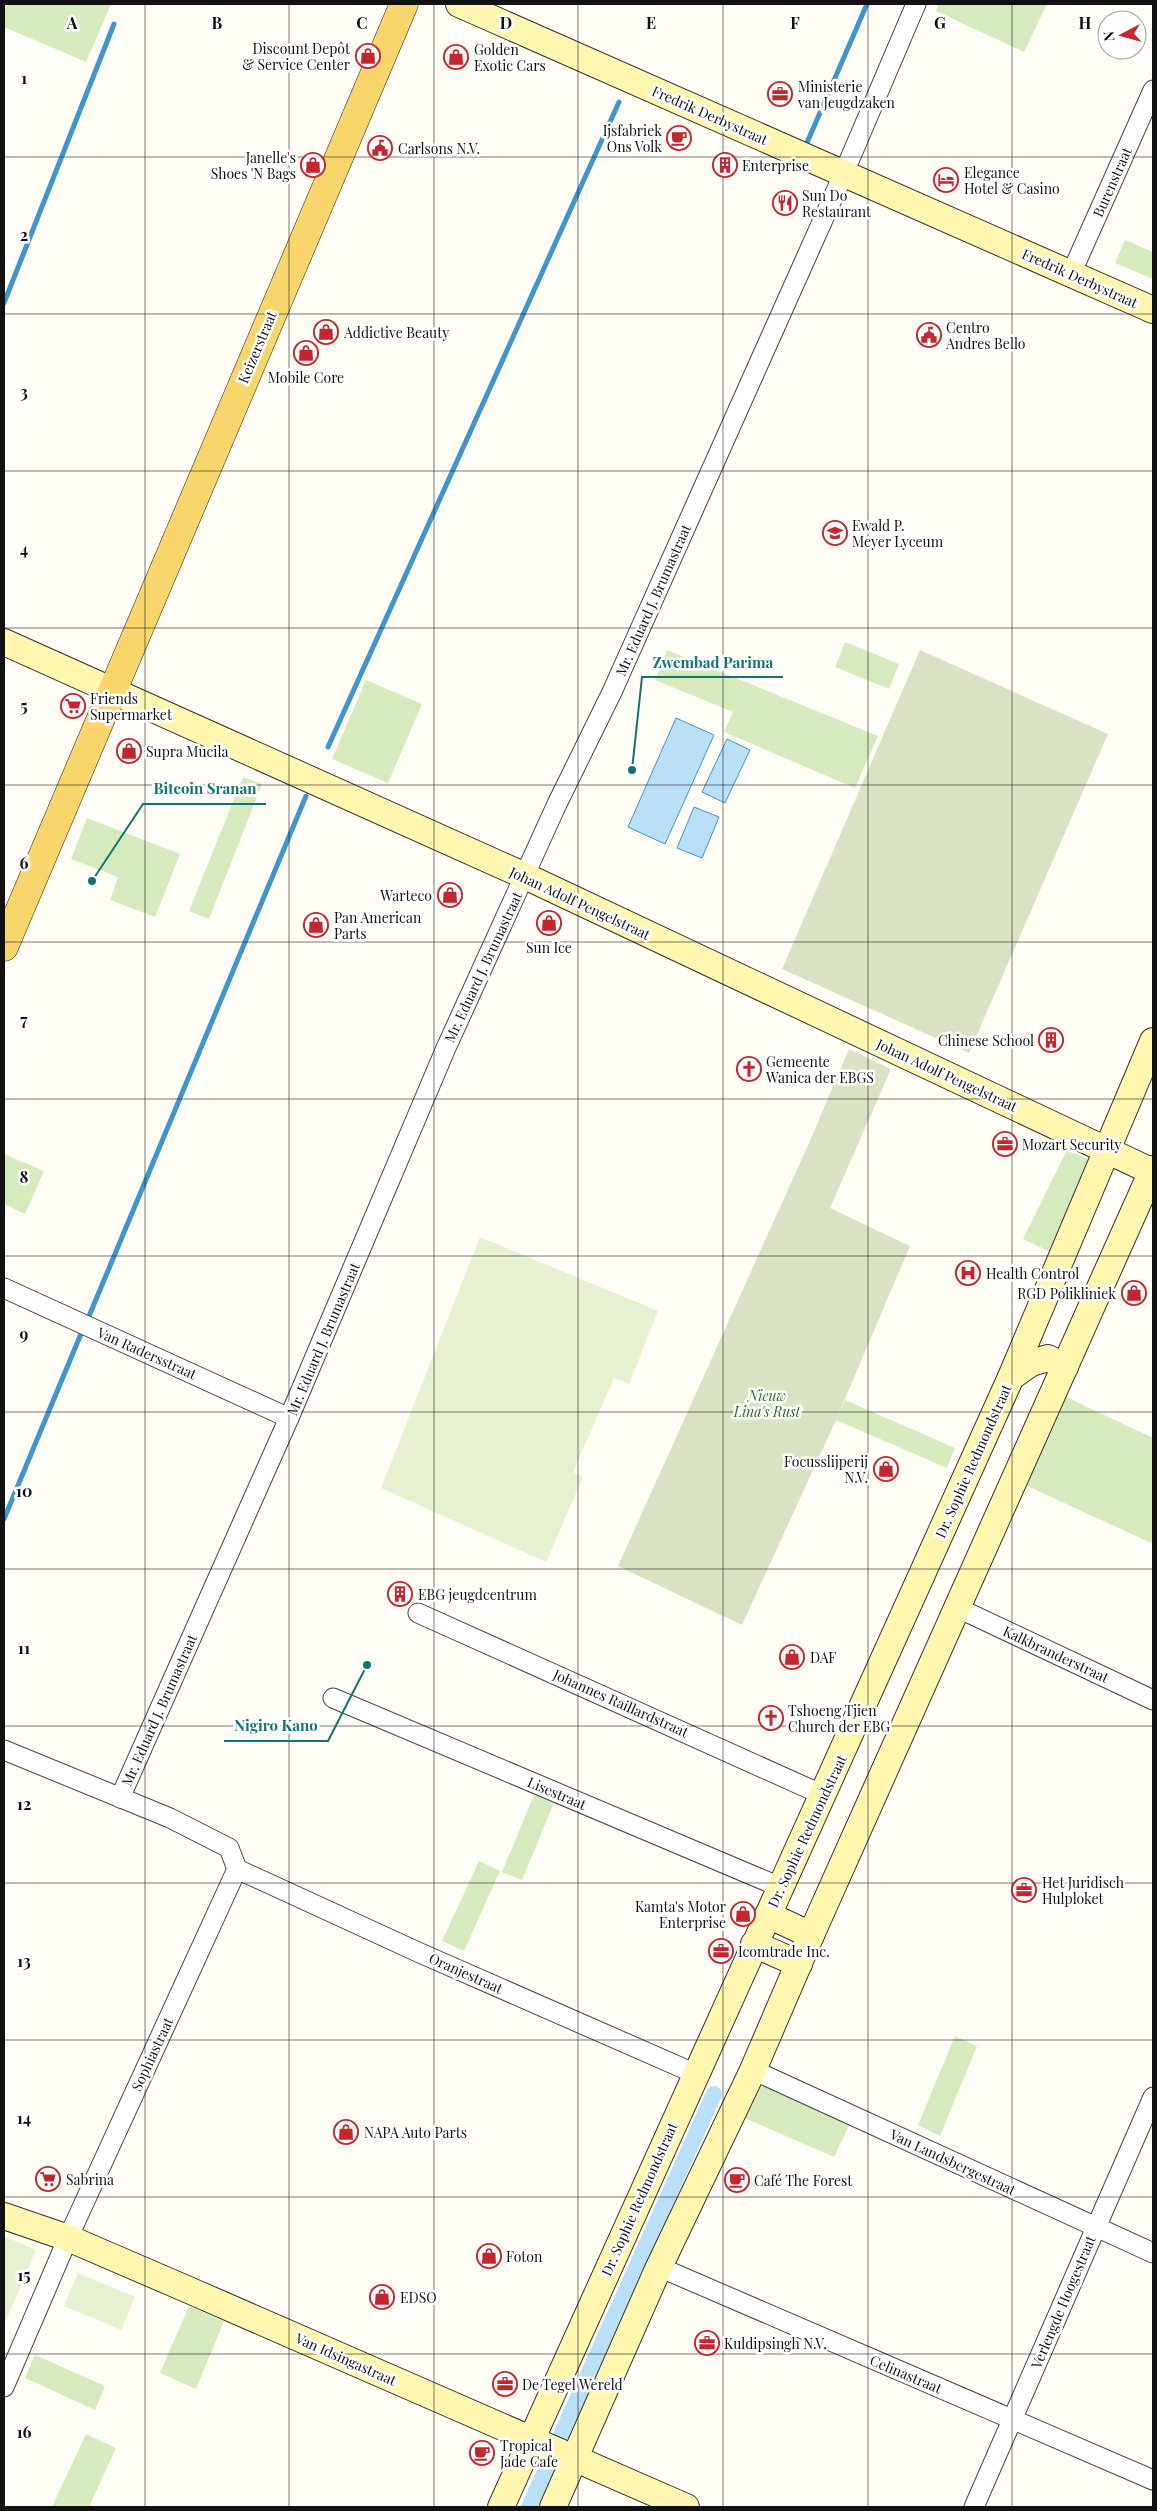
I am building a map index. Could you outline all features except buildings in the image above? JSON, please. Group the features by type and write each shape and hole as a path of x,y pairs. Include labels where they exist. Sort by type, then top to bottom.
{"main road":[{"name":"Keizerstraat","path":"4,947 111,690 404,4"}],"street":[{"name":"Fredrik Derbystraat","path":"459,4 843,175 1153,310"},
{"name":"Mr. Eduard J. Brumastraat","path":"120,1798 290,1418 446,1048 612,692 843,175 916,4"},
{"name":"Burenstraat","path":"1071,274 1153,90"},
{"name":"Johan Adolf Pengelstraat","path":"4,642 525,876 1153,1171"},
{"name":"Dr. Sophie Redmondstraat","path":"500,2507 1011,1377 1153,1041"},
{"path":"553,2507 659,2267 753,2070 798,1964 1153,1171"},
{"name":"Van Radersstraat","path":"4,1288 290,1418"},
{"path":"1011,1377 1030,1363 1048,1358 1065,1367"},
{"name":"Kalkbranderstraat","path":"958,1608 1153,1700"},
{"name":"Johannes Raillardstraat","path":"418,1613 823,1795"},
{"name":"Lisestraat","path":"333,1698 780,1887"},
{"path":"4,1750 170,1818 228,1848 237,1869"},
{"name":"Oranjestraat","path":"237,1869 420,1953 696,2074"},
{"name":"Sophiastraat","path":"4,2387 68,2238 237,1869"},
{"path":"768,1915 811,1935"},
{"path":"754,1944 798,1964"},
{"name":"Van Landsbergestraat","path":"753,2070 1153,2253"},
{"name":"Verlengde Hoogestraat","path":"974,2507 1153,2097"},
{"name":"Van Idsingastraat","path":"4,2216 68,2238 530,2440 575,2457 686,2507"},
{"name":"Celinastraat","path":"659,2267 1153,2480"}],"green space":[{"path":"4,4 111,4 86,62 4,27"},
{"path":"939,4 1047,4 1024,52 936,11"},
{"path":"1125,240 1153,252 1153,279 1115,263"},
{"path":"845,642 899,664 889,689 835,667"},
{"path":"667,650 878,736 855,788 724,732 733,712 655,680"},
{"path":"920,650 1108,734 969,1053 782,969"},
{"path":"366,680 422,704 388,783 332,759"},
{"path":"243,777 262,784 209,919 189,911"},
{"path":"87,818 180,854 155,917 110,900 118,877 71,859"},
{"name":"Nieuw Lina's Rust","path":"849,1049 891,1069 830,1208 910,1246 836,1420 742,1625 618,1566 809,1143"},
{"path":"1067,1150 1094,1162 1053,1253 1023,1239"},
{"path":"4,1154 44,1171 25,1214 4,1204"},
{"path":"480,1237 658,1311 629,1384 614,1378 573,1472 583,1477 546,1562 381,1488"},
{"path":"1062,1395 1153,1438 1153,1538 1151,1543 1023,1484"},
{"path":"845,1400 955,1448 947,1468 836,1420"},
{"path":"534,1795 554,1803 522,1880 502,1872"},
{"path":"479,1861 500,1871 464,1951 442,1941"},
{"path":"955,2036 977,2046 940,2136 918,2125"},
{"path":"758,2084 768,2084 851,2122 834,2157 740,2116"},
{"path":"4,2236 36,2250 4,2325"},
{"path":"78,2273 135,2297 121,2330 64,2306"},
{"path":"189,2306 224,2321 196,2389 160,2373"},
{"path":"35,2355 105,2386 95,2410 25,2378"},
{"path":"86,2434 116,2448 89,2507 52,2507"}],"water":[{"path":"676,718 714,735 665,844 628,827"},
{"path":"727,739 750,750 725,803 702,792"},
{"path":"694,807 719,817 702,858 677,848"}],"waterway":[{"path":"806,145 867,4"},
{"path":"4,303 114,24"},
{"path":"328,747 619,102"},
{"path":"87,1321 306,796"},
{"path":"4,1519 83,1329"},
{"path":"562,2433 714,2094"},
{"path":"529,2507 547,2467"}],"place":[{"name":"Discount Depôt & Service Center","path":"368,56"},
{"name":"Golden Exotic Cars","path":"456,57"},
{"name":"Ministerie van Jeugdzaken","path":"780,94"},
{"name":"Ijsfabriek Ons Volk","path":"679,138"},
{"name":"Carlsons N.V.","path":"380,148"},
{"name":"Janelle's Shoes 'N Bags","path":"313,165"},
{"name":"Enterprise","path":"725,165"},
{"name":"Elegance Hotel & Casino","path":"946,180"},
{"name":"Sun Do Restaurant","path":"785,203"},
{"name":"Addictive Beauty","path":"326,332"},
{"name":"Centro Andres Bello","path":"929,335"},
{"name":"Mobile Core","path":"306,353"},
{"name":"Ewald P. Meyer Lyceum","path":"835,533"},
{"name":"Friends Supermarket","path":"73,706"},
{"name":"Supra Mucila","path":"129,751"},
{"name":"Zwembad Parima","path":"632,770"},
{"name":"Bitcoin Sranan","path":"92,881"},
{"name":"Warteco","path":"450,895"},
{"name":"Sun Ice","path":"549,923"},
{"name":"Pan American Parts","path":"316,925"},
{"name":"Chinese School","path":"1051,1040"},
{"name":"Gemeente Wanica der EBGS","path":"749,1069"},
{"name":"Mozart Security","path":"1005,1144"},
{"name":"Health Control","path":"968,1273"},
{"name":"RGD Polikliniek","path":"1134,1293"},
{"name":"Focusslijperij N.V.","path":"886,1469"},
{"name":"EBG jeugdcentrum","path":"400,1594"},
{"name":"DAF","path":"792,1657"},
{"name":"Nigiro Kano","path":"367,1665"},
{"name":"Tshoeng Tjien Church der EBG","path":"771,1718"},
{"name":"Het Juridisch Hulploket","path":"1024,1890"},
{"name":"Kamta's Motor Enterprise","path":"743,1914"},
{"name":"Icomtrade Inc.","path":"721,1951"},
{"name":"NAPA Auto Parts","path":"346,2132"},
{"name":"Sabrina","path":"48,2179"},
{"name":"Café The Forest","path":"737,2180"},
{"name":"Foton","path":"489,2256"},
{"name":"EDSO","path":"382,2297"},
{"name":"Kuldipsingh N.V.","path":"707,2343"},
{"name":"De Tegel Wereld","path":"505,2384"},
{"name":"Tropical Jade Cafe","path":"482,2453"}]}
